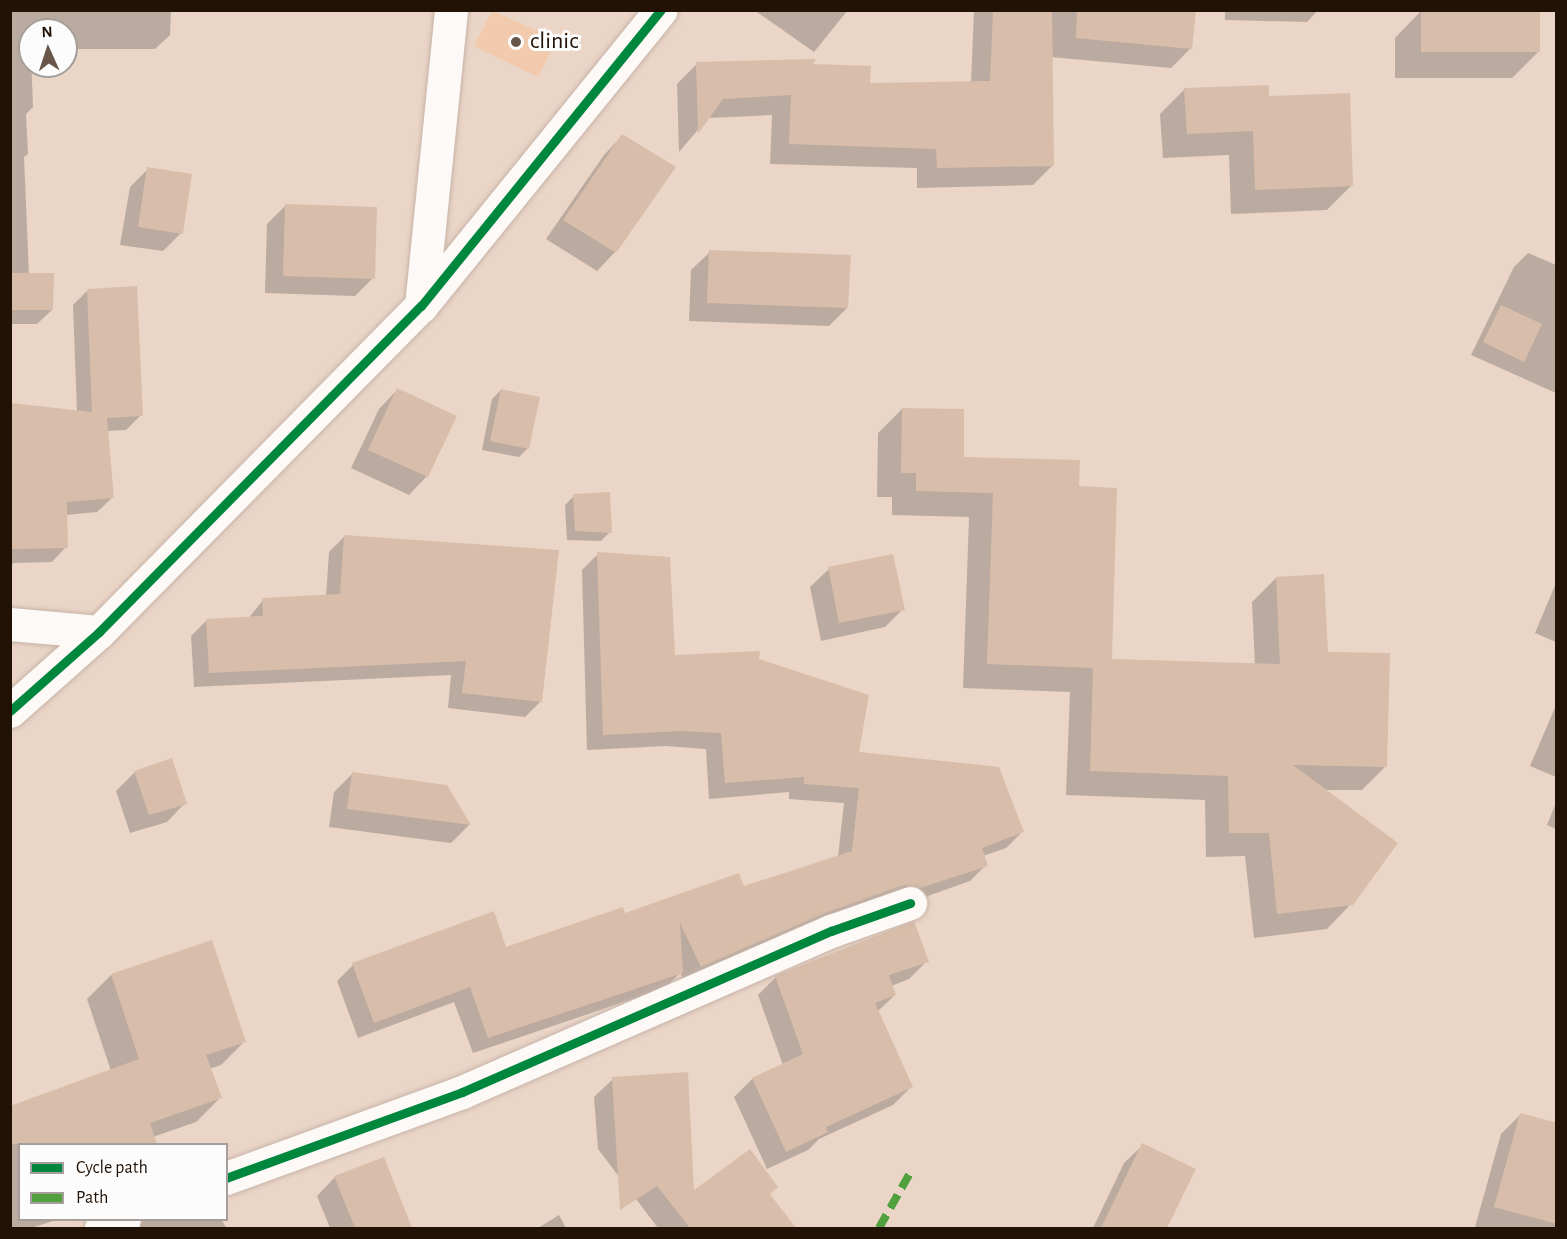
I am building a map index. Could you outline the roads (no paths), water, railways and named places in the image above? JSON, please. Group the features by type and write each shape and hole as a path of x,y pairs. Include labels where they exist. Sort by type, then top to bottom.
{"street":[{"path":"421,306 451,10"},
{"path":"10,711 99,632 421,306 661,10"},
{"path":"10,624 99,632"},
{"path":"228,1177 462,1092 831,931 910,903"},
{"path":"101,1228 121,1221"}],"place":[{"name":"clinic","path":"516,42"}]}
